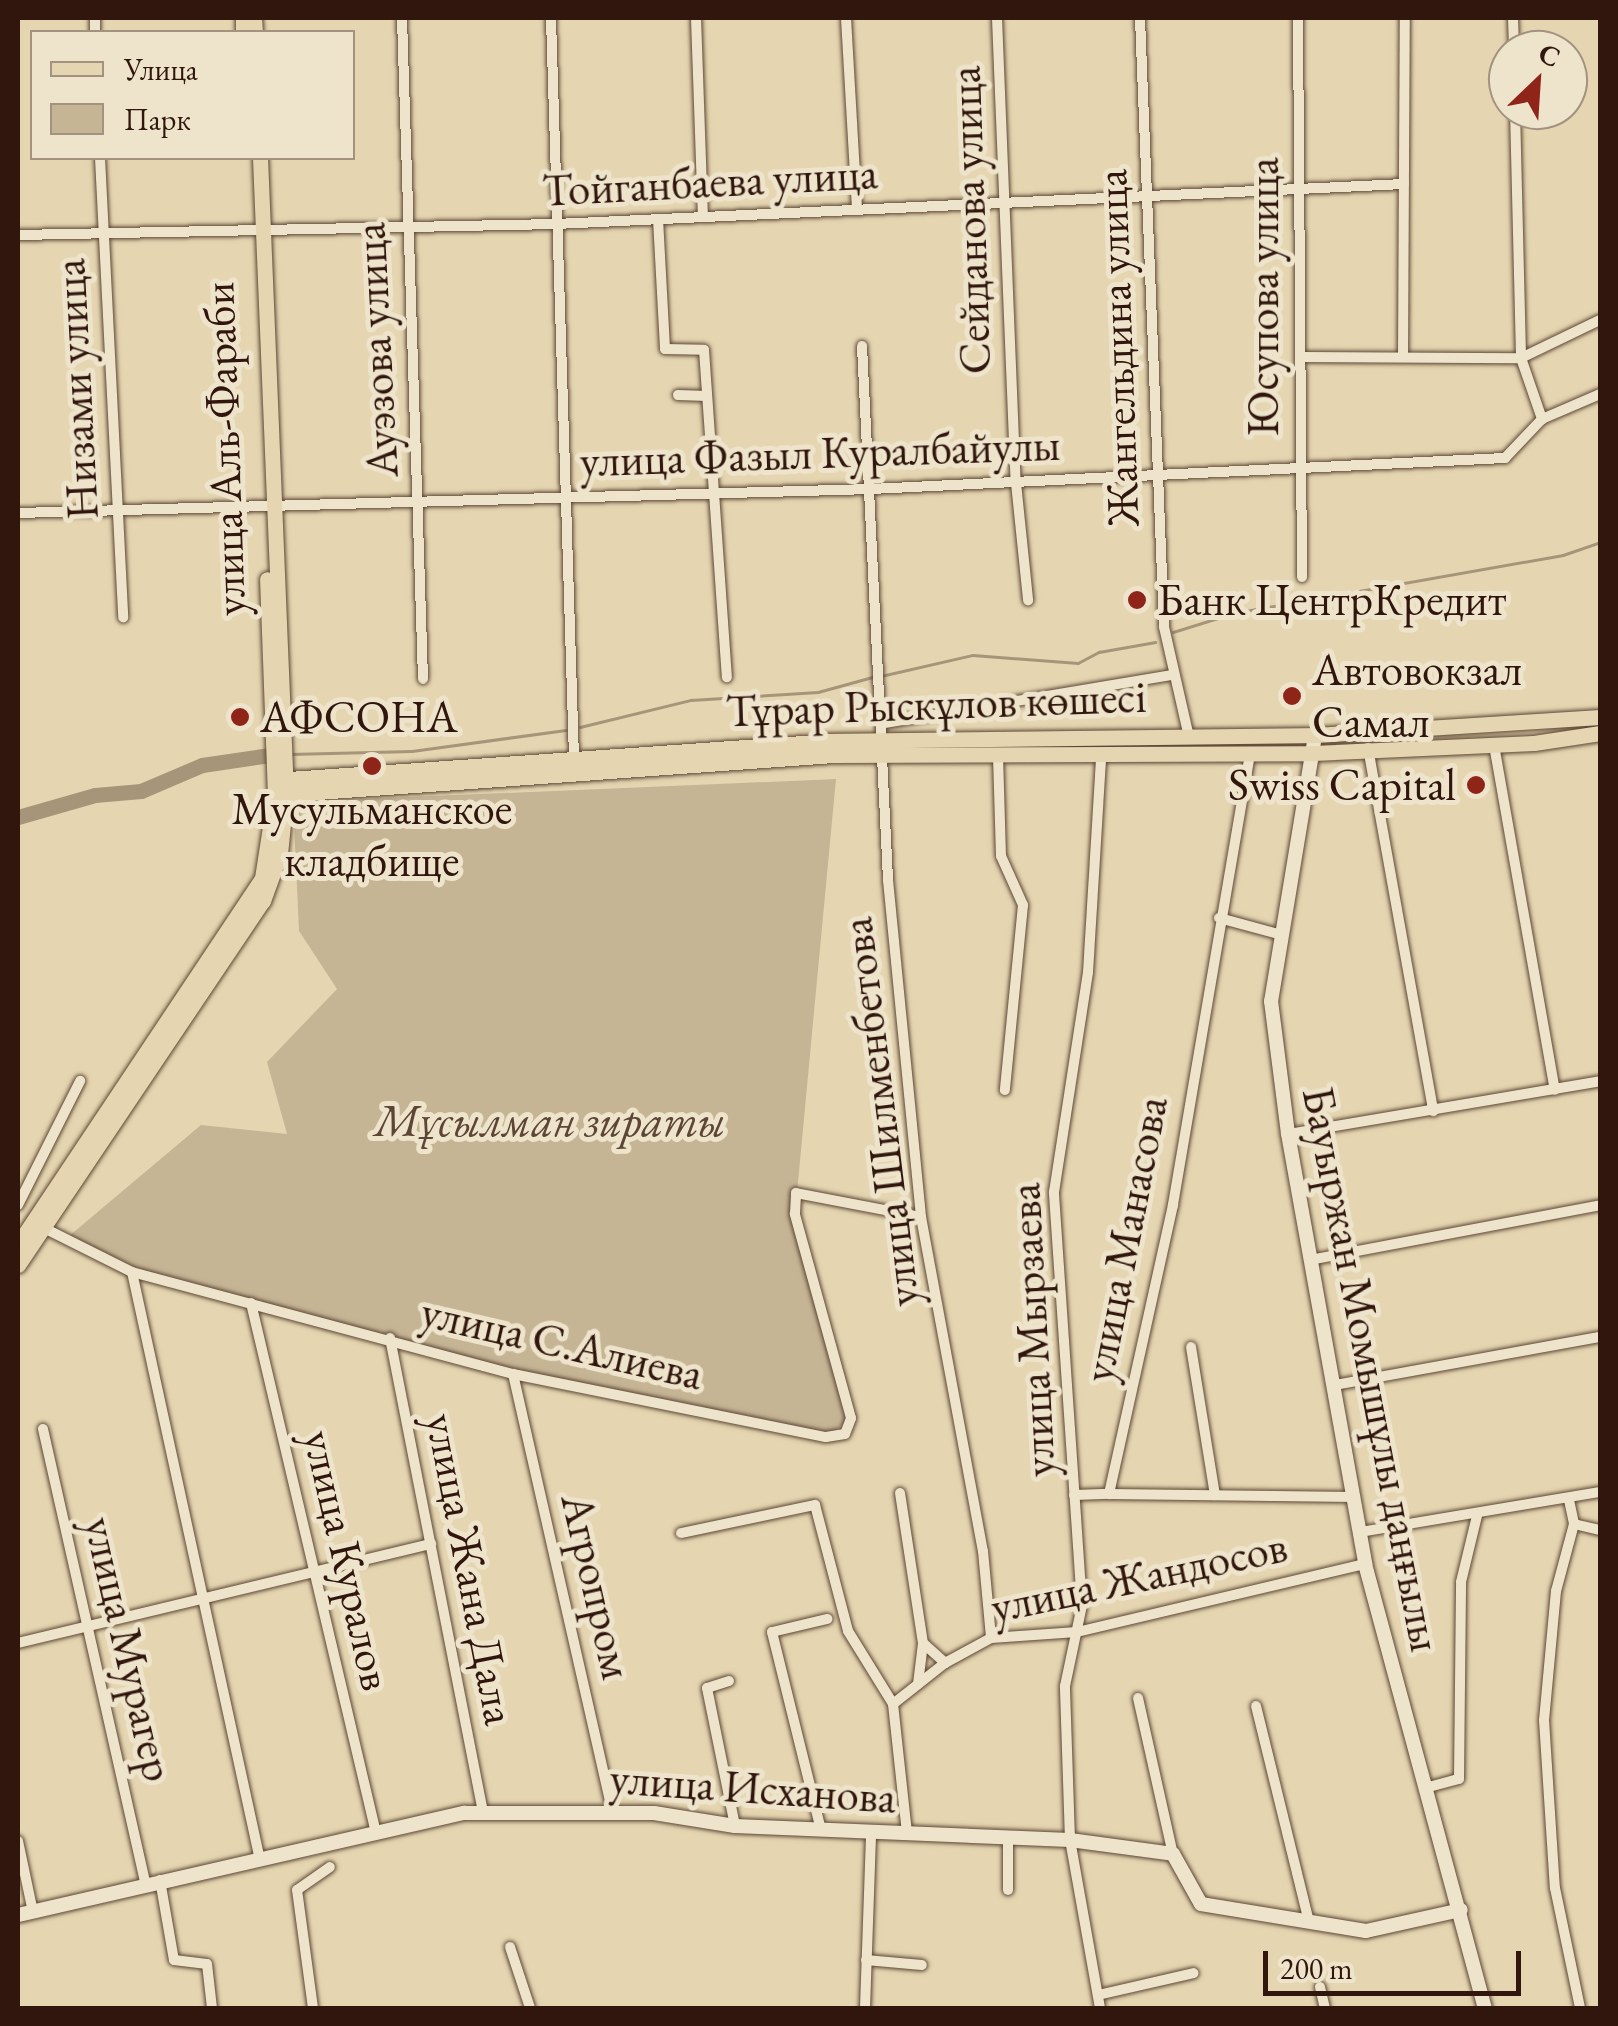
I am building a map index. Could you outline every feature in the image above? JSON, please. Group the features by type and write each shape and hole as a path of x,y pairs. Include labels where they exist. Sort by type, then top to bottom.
{"main road":[{"name":"улица Аль-Фараби","path":"249,160 258,230"},
{"name":"улица Аль-Фараби","path":"38,1225 254,896 270,852 279,780 258,230 260,160"},
{"name":"Тұрар Рыскұлов көшесі","path":"279,780 886,739 1315,735 1600,718"},
{"path":"1530,725 1534,743"},
{"name":"Тұрар Рыскұлов көшесі","path":"886,739 998,755 1101,757 1534,743 1600,733"},
{"name":"Бауыржан Момышұлы даңғылы","path":"1315,735 1271,1002 1288,1134 1365,1564 1485,2008"},
{"path":"279,780 886,739"},
{"path":"18,1244 38,1225"},
{"path":"18,1266 38,1225"},
{"name":"улица Исханова","path":"18,1915 153,1882 482,1813 614,1813 736,1826 1070,1840 1173,1854"},
{"path":"1173,1854 1201,1904 1366,1931 1461,1910"}],"street":[{"name":"Ауэзова улица","path":"402,18 404,228 422,679"},
{"path":"551,18 574,758"},
{"path":"696,18 703,217"},
{"path":"846,18 857,210"},
{"name":"Сейданова улица","path":"997,18 1016,483 1028,600"},
{"name":"Жангельдина улица","path":"1140,18 1155,477 1172,675 1188,734"},
{"name":"Юсупова улица","path":"1298,18 1298,468 1302,576"},
{"path":"1404,357 1405,18"},
{"path":"1515,130 1521,358 1542,418"},
{"name":"Низами улица","path":"100,160 123,617"},
{"name":"Тойганбаева улица","path":"18,235 556,224 1147,200 1404,184"},
{"path":"658,219 666,349 704,350 727,678"},
{"path":"1300,357 1521,358 1600,320"},
{"name":"улица Шилменбетова","path":"862,346 886,739 888,880 921,1216 983,1551 992,1638"},
{"name":"улица Фазыл Куралбайулы","path":"18,513 870,489 1504,458 1542,418 1600,394"},
{"path":"678,395 707,396"},
{"path":"886,739 1172,675"},
{"path":"1494,744 1555,1090"},
{"path":"1368,748 1433,1110"},
{"name":"улица Манасова","path":"1109,1494 1173,1205 1250,754"},
{"path":"998,755 1001,856 1023,905 1004,1090"},
{"name":"улица Мырзаева","path":"1100,2008 1070,1840 1064,1686 1082,1605 1054,1192 1088,972 1101,757"},
{"path":"1219,918 1282,935"},
{"path":"18,1205 80,1081"},
{"path":"1288,1134 1600,1081"},
{"name":"улица С.Алиева","path":"38,1225 132,1272 513,1374 826,1437 844,1434 851,1418 844,1380 795,1214 796,1194 921,1216"},
{"path":"1310,1260 1600,1205"},
{"path":"132,1272 260,1860"},
{"name":"улица Куралов","path":"251,1303 376,1833"},
{"path":"1335,1385 1600,1337"},
{"name":"улица Жана Дала","path":"390,1338 482,1813"},
{"path":"1191,1347 1215,1495"},
{"name":"Агропром","path":"513,1374 614,1813"},
{"name":"улица Мурагер","path":"42,1429 88,1628 174,1960 206,1964 212,2008"},
{"path":"1360,1532 1476,1516 1600,1492"},
{"path":"900,1493 923,1643 918,1684"},
{"path":"1074,1495 1356,1498"},
{"path":"1569,1500 1574,1524 1556,1591 1544,1720 1555,1888 1580,2008"},
{"path":"681,1534 815,1506 848,1631 893,1704 907,1833"},
{"path":"1425,1788 1459,1779 1460,1582 1476,1516"},
{"path":"1574,1524 1600,1530"},
{"path":"18,1642 431,1544"},
{"name":"улица Жандосов","path":"893,1704 944,1663 992,1638 1077,1632 1365,1564"},
{"path":"821,1830 772,1632 827,1620"},
{"path":"923,1643 944,1663"},
{"path":"729,1681 707,1688 736,1826"},
{"path":"1138,1698 1173,1854"},
{"path":"1256,1706 1309,1922"},
{"path":"865,2008 871,1832"},
{"path":"1008,1838 1008,1890"},
{"path":"18,1842 33,1912"},
{"path":"313,2008 297,1890 330,1866"},
{"path":"510,1947 530,2008"},
{"path":"866,1960 922,1965"},
{"path":"1098,1995 1194,1974"},
{"path":"1320,1987 1325,2008"}],"green space":[{"path":"1304,738 1304,747 894,751 895,745"},
{"name":"Мұсылман зираты","path":"836,779 795,1214 851,1418 826,1437 513,1374 132,1272 62,1242 201,1125 287,1134 267,1062 337,989 299,931 293,802"}],"waterway":[{"path":"1173,632 1234,613 1563,555 1600,542"},
{"path":"881,676 973,655 1078,663 1099,652 1155,642"},
{"path":"580,727 691,700 818,692 873,677"},
{"path":"290,754 412,751 566,730"},
{"path":"18,817 95,795 141,791 202,765 283,753"}],"place":[{"name":"Банк ЦентрКредит","path":"1137,600"},
{"name":"Автовокзал Самал","path":"1292,696"},
{"name":"АФСОНА","path":"240,717"},
{"name":"Мусульманское кладбище","path":"372,766"},
{"name":"Swiss Capital","path":"1476,785"}]}
